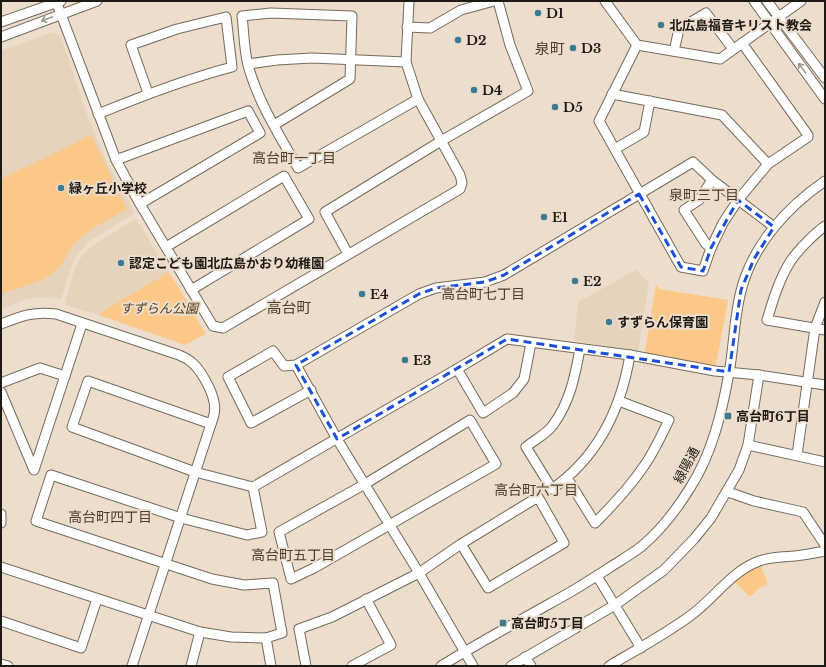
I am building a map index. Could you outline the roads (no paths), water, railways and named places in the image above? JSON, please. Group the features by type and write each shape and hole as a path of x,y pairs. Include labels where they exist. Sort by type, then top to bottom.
{"street":[{"path":"1,37 97,1"},
{"path":"1,22 58,2 61,14 116,160 140,204 213,326 223,328 460,189 462,183 460,175 418,99 406,62 409,1"},
{"path":"407,27 430,28 461,10 494,1"},
{"path":"348,254 325,212 441,141 528,91 510,45 498,1"},
{"path":"605,1 637,45 720,59 801,1"},
{"path":"754,1 825,99"},
{"path":"767,1 825,78"},
{"path":"674,51 680,29 706,12 733,49"},
{"path":"274,125 350,79 352,16 271,14 242,16 248,64 258,95 274,125 298,168 418,99"},
{"path":"98,114 197,76 232,67 226,17 177,29 131,45 148,94"},
{"path":"637,45 599,120 681,267 703,271 711,248 723,223 738,200 768,164 808,137 742,43"},
{"path":"248,64 305,58 406,62"},
{"path":"612,94 722,115 768,164"},
{"path":"615,149 644,132 650,101"},
{"path":"116,160 248,111 260,133 140,204"},
{"path":"311,390 251,423 228,377 273,351 284,366 296,364 418,294 436,288 485,282 504,275 693,162 712,180 774,227"},
{"path":"166,247 284,176 310,219 191,290"},
{"path":"711,248 706,244 684,210 699,200 712,180"},
{"name":"緑陽通","path":"441,666 597,576 642,547 668,520 691,487 711,446 729,372 735,316 746,275 774,227 790,209 825,180"},
{"path":"825,226 817,232 790,261 774,295 767,320 825,330"},
{"path":"797,455 814,328 825,302"},
{"path":"1,324 25,315 42,312 56,314 165,351 189,360 197,367 212,396 215,413 212,424 132,666"},
{"path":"1,392 34,470 82,324"},
{"path":"212,424 88,381 72,427 196,472 253,487 507,339 630,355 715,371 759,375 825,385"},
{"path":"457,369 483,413 513,393 524,379 531,343"},
{"path":"580,349 574,383 566,404 552,426 526,447 552,488 567,478 583,462 605,432 619,401 627,373 630,355"},
{"path":"296,364 337,439 419,573 473,666"},
{"path":"1,383 40,368 65,376"},
{"path":"511,666 615,605 664,570 694,540 728,492 739,470 748,446 759,375"},
{"path":"567,478 596,523 621,496 644,466 669,420 619,401"},
{"path":"470,420 496,464 389,526 314,568 291,579 279,532 365,484 470,420"},
{"path":"748,446 825,462"},
{"path":"1,567 200,632 232,637 266,638 282,633 273,583 244,585 212,580 36,521 51,475 181,518 247,536 262,532 253,487"},
{"path":"728,492 754,501 803,512 825,545"},
{"path":"306,666 299,629 332,617 419,573 461,544 538,497 564,543 488,588 461,544"},
{"path":"1,514 1,523"},
{"path":"609,666 641,648 691,616 731,578 744,568 770,558 825,551"},
{"path":"597,576 641,648"},
{"path":"1,621 81,648 97,599"},
{"path":"352,666 392,645 366,599"},
{"path":"191,666 200,632"},
{"path":"266,638 271,666"},
{"path":"525,657 531,666"},
{"path":"1,664 8,666"}],"place":[{"name":"D1","path":"538,13"},
{"name":"北広島福音キリスト教会","path":"661,25"},
{"name":"D2","path":"458,40"},
{"name":"D3","path":"573,48"},
{"name":"D4","path":"474,90"},
{"name":"D5","path":"555,107"},
{"name":"緑ヶ丘小学校","path":"61,188"},
{"name":"E1","path":"544,217"},
{"name":"認定こども園北広島かおり幼稚園","path":"121,263"},
{"name":"E2","path":"575,281"},
{"name":"E4","path":"362,294"},
{"name":"すずらん保育園","path":"609,322"},
{"name":"E3","path":"405,360"},
{"name":"高台町6丁目","path":"728,416"},
{"name":"高台町5丁目","path":"503,623"}],"district":[{"name":"泉町","path":"550,49"},
{"name":"高台町一丁目","path":"294,158"},
{"name":"泉町三丁目","path":"704,195"},
{"name":"高台町七丁目","path":"483,294"},
{"name":"高台町","path":"289,308"},
{"name":"高台町六丁目","path":"536,490"},
{"name":"高台町四丁目","path":"110,517"},
{"name":"高台町五丁目","path":"293,555"}],"park label":[{"name":"すずらん公園","path":"159,308"}]}
